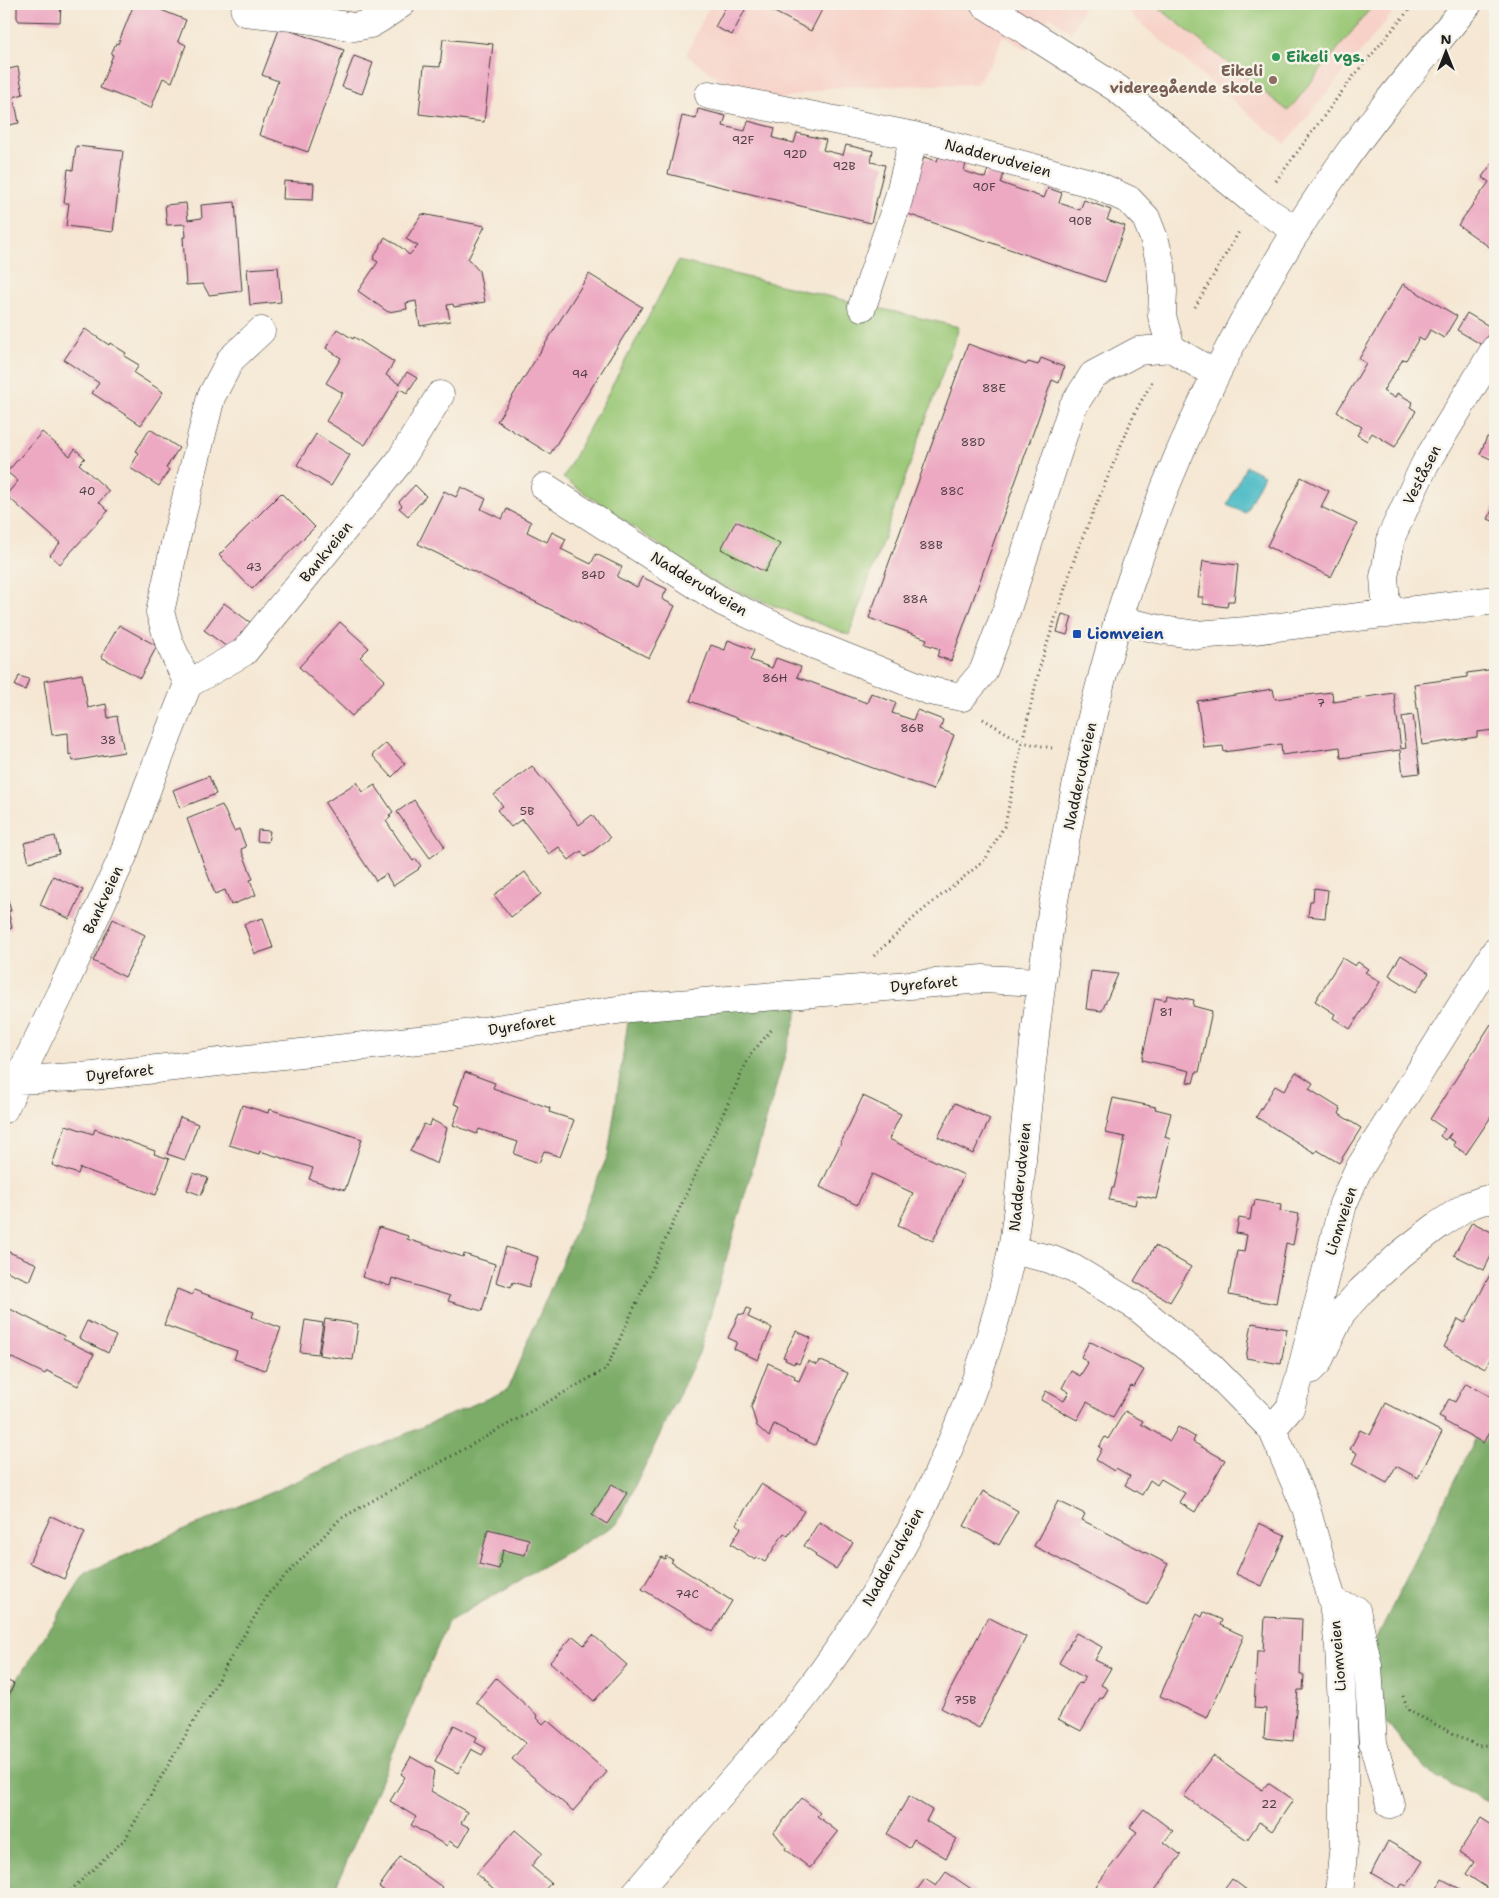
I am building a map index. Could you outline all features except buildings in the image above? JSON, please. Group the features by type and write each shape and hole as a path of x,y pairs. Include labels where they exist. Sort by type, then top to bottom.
{"street":[{"path":"246,12 354,27 370,24 401,4"},
{"path":"984,4 1118,89 1258,205 1297,231"},
{"name":"Nadderudveien","path":"635,1894 805,1695 879,1587 914,1523 946,1456 973,1385 994,1318 1012,1250 1041,982 1053,907 1076,791 1097,700 1118,620 1152,522 1215,374 1251,307 1297,231 1338,169 1369,127 1468,4"},
{"name":"Nadderudveien","path":"708,95 914,136 1094,184 1129,200 1146,218 1155,241 1161,266 1162,316 1170,348"},
{"path":"862,308 898,201 914,136"},
{"path":"188,684 169,642 160,612 176,535 211,397 231,359 261,331"},
{"path":"962,697 983,672 1006,609 1072,408 1093,375 1114,362 1138,351 1170,348 1215,374"},
{"name":"Veståsen","path":"1387,614 1384,577 1392,535 1425,464 1495,349"},
{"name":"Bankveien","path":"4,1109 11,1078 123,856 188,684 244,652 400,462 440,395"},
{"name":"Nadderudveien","path":"545,487 724,602 815,645 894,677 930,691 962,697"},
{"path":"1118,620 1197,635 1246,632 1495,600"},
{"name":"Liomveien","path":"1272,1429 1290,1408 1300,1376 1343,1204 1358,1172 1495,952"},
{"name":"Dyrefaret","path":"11,1078 113,1074 445,1037 630,1008 983,979 1041,982"},
{"path":"1300,1376 1318,1362 1342,1312 1361,1291 1401,1254 1467,1206 1484,1200 1495,1200"},
{"name":"Liomveien","path":"1012,1250 1050,1259 1074,1269 1136,1306 1210,1366 1272,1429 1306,1508 1333,1603 1339,1647 1344,1744 1344,1843 1339,1894"},
{"path":"1333,1603 1356,1610 1368,1666 1373,1744 1390,1804"}],"path":[{"path":"873,958 917,914 985,860 1006,825 1022,742 1042,664 1077,551 1134,414 1170,348 1244,223 1352,78 1414,4"},
{"path":"962,697 980,718 1022,742 1057,748"},
{"path":"67,1894 125,1839 268,1594 340,1519 606,1369 750,1055 803,994"},
{"path":"1402,1694 1409,1711 1478,1746 1495,1744"}],"shaded area":[{"path":"710,4 1085,4 1071,33 1050,16 1026,50 1003,35 994,59 976,84 835,87 755,104 686,55"},
{"name":"Eikeli videregående skole","path":"1127,4 1400,4 1285,144 1133,17"}],"green space":[{"name":"Eikeli vgs.","path":"1154,4 1374,4 1288,111"},
{"path":"678,261 959,327 849,635 711,581 563,478"},
{"path":"803,993 699,1353 617,1524 448,1622 333,1894 4,1894 4,1700 85,1573 507,1390 608,1155 630,1008"},
{"path":"1495,1399 1495,1806 1429,1773 1354,1684"}],"water":[{"path":"1246,466 1264,475 1245,513 1227,505"}],"place":[{"name":"Eikeli vgs.","path":"1276,57"},
{"name":"Eikeli videregående skole","path":"1273,80"},
{"name":"Liomveien","path":"1077,634"}]}
